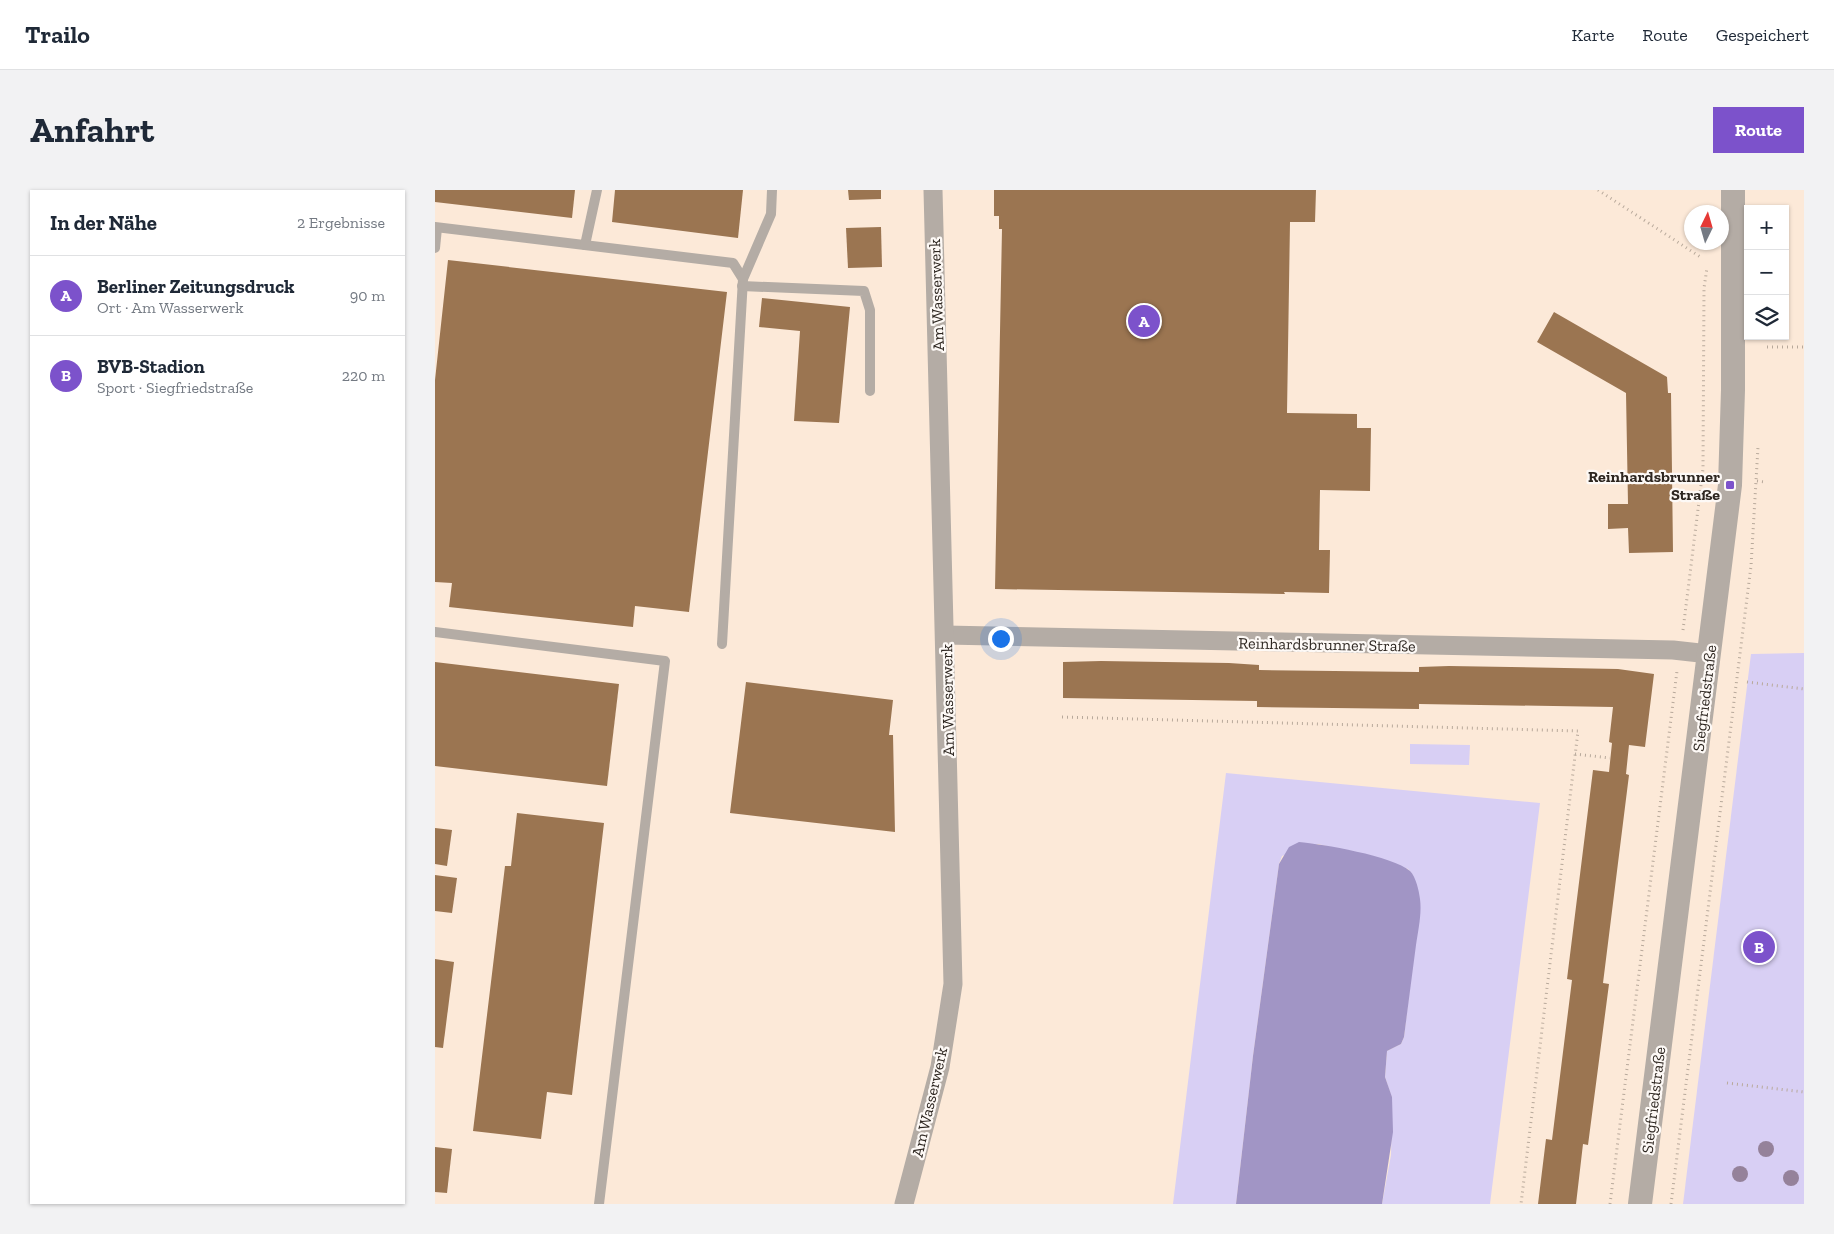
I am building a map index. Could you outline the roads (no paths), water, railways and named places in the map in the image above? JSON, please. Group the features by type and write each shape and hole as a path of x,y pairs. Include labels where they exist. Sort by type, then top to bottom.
{"street":[{"name":"Am Wasserwerk","path":"904,1204 940,1067 953,984 933,190"},
{"name":"Siegfriedstraße","path":"1640,1204 1730,485 1733,390 1733,190"},
{"name":"Reinhardsbrunner Straße","path":"945,635 1680,651 1709,654"}],"lane":[{"path":"585,245 597,190"},
{"path":"722,644 742,282 771,214 772,190"},
{"path":"435,248 436,228 733,263 742,282"},
{"path":"742,282 864,291 870,310 870,392"},
{"path":"435,632 665,660 599,1204"}],"place":[{"name":"Berliner Zeitungsdruck","path":"1144,321"},
{"name":"Reinhardsbrunner Straße","path":"1730,485"},
{"name":"BVB-Stadion","path":"1759,947"}]}
